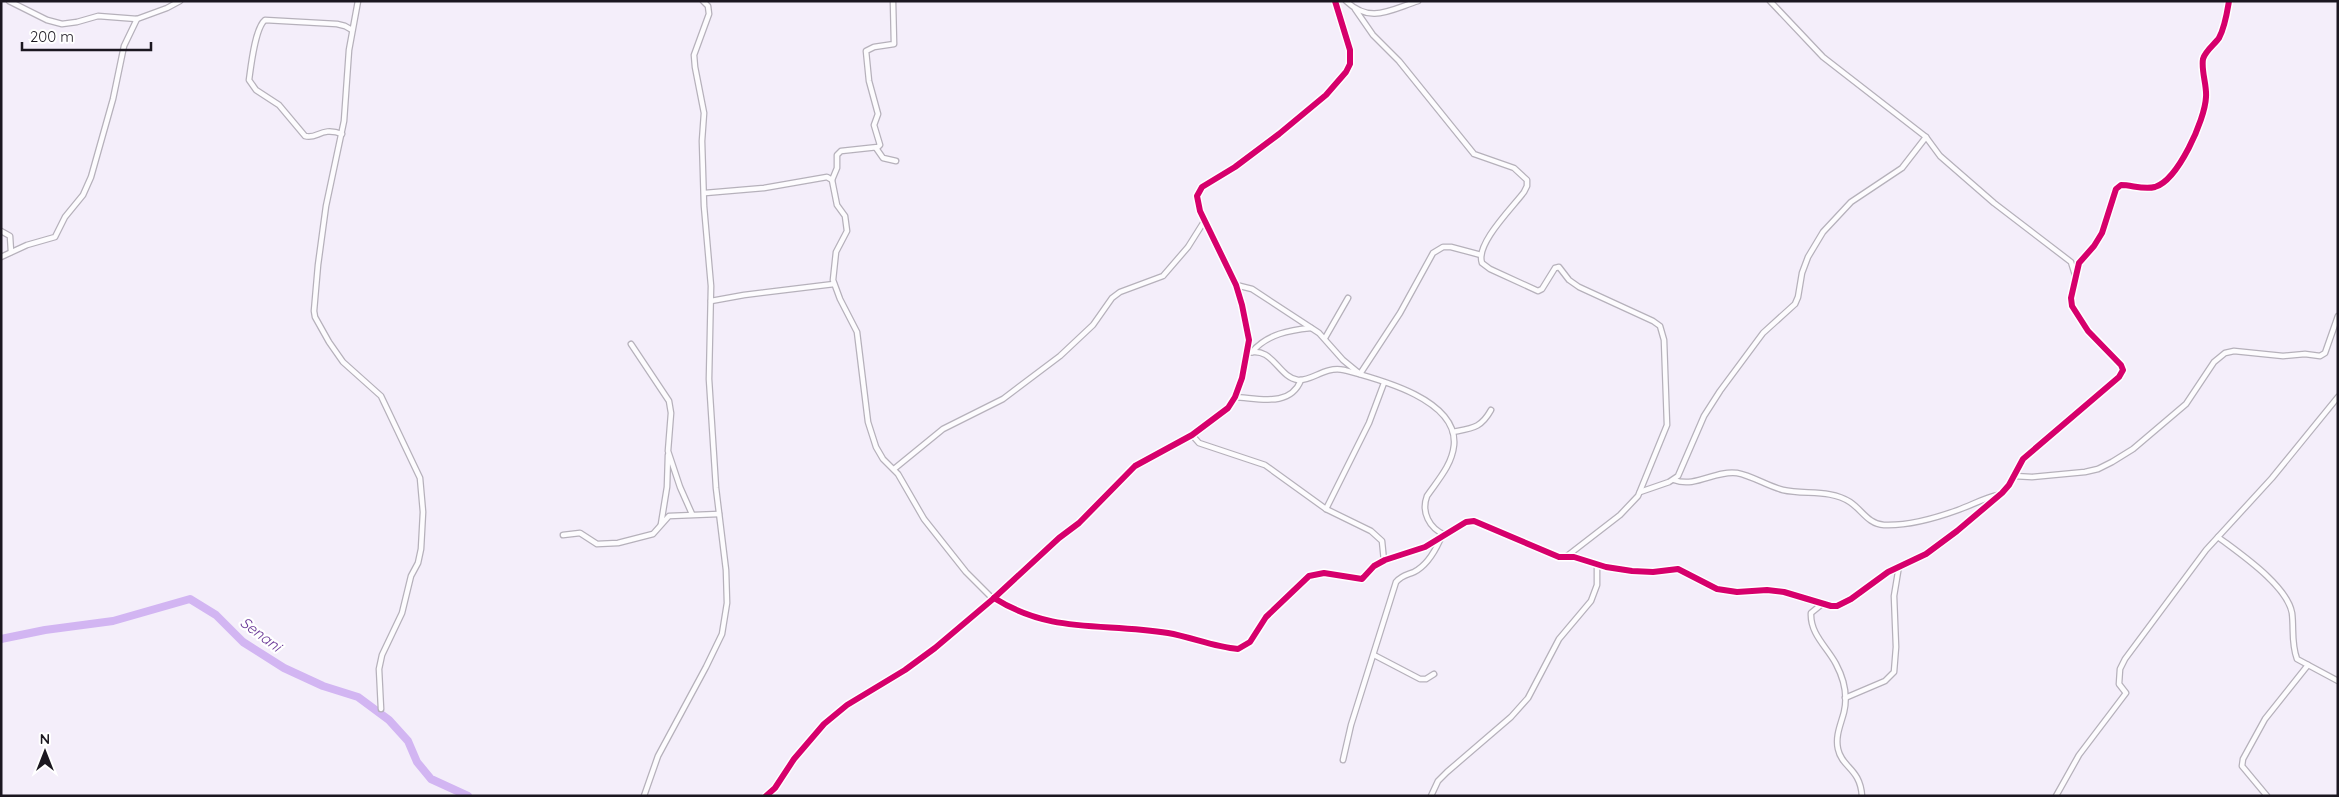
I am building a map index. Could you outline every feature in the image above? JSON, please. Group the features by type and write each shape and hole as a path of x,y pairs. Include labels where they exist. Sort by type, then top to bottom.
{"street":[{"path":"9,1 58,24 77,22 98,16 137,19 180,1"},
{"path":"358,1 352,30 346,110 324,221 318,265 315,317 343,362 374,388 384,401 419,472 422,487 422,549 418,563 411,576 402,613 382,655 379,669 381,709"},
{"path":"644,796 658,756 722,634 727,603 726,570 719,514 709,379 711,301 709,258 704,221 705,192 702,141 704,103 697,82 694,55 709,14 708,6 703,1"},
{"path":"893,1 894,44 874,47 866,51 868,81 878,114 874,125 880,145 876,148 841,151 838,155 837,168 832,180 837,205 845,216 847,231 836,252 834,284 857,332 864,397 872,437 883,459 894,469 924,519 966,572 994,599 1028,616 1066,625 1168,633 1238,649 1250,642 1266,617 1309,576 1324,573 1358,579 1366,576 1372,568 1384,561 1425,547 1466,522 1474,521 1551,555 1584,559 1597,565 1638,571 1678,569 1717,588 1737,592 1774,591 1822,604 1840,605 1862,593 1899,566 1926,554 2000,495 2014,476 2023,458 2116,380 2123,370 2116,358 2088,331 2072,306 2070,298 2075,276 2079,263 2094,246 2102,233 2116,189 2121,185 2140,188 2157,186 2164,182 2180,162 2198,127 2204,107 2206,97 2203,58 2219,38 2229,1"},
{"path":"766,796 775,788 794,760 824,724 847,705 928,653 994,599 1059,538 1084,518 1135,466 1192,435 1228,408 1235,397 1250,352 1247,325 1236,285 1197,204 1197,196 1202,186 1257,152 1326,95 1346,72 1350,64 1350,50 1335,1"},
{"path":"1346,1 1355,9 1373,35 1399,61 1474,154 1514,168 1527,180 1524,192 1493,232 1481,255 1482,263 1490,269 1538,291 1542,290 1555,268 1559,267 1569,280 1579,287 1624,306 1660,326 1664,340 1667,425 1640,492 1632,504 1620,515 1567,556"},
{"path":"1355,9 1365,14 1377,15 1402,4 1418,1"},
{"path":"1770,1 1823,57 1926,137 1940,156 1994,203 2071,262 2075,276"},
{"path":"1,257 55,237 65,217 87,188 113,99 124,46 137,19"},
{"path":"342,134 329,131 309,138 305,136 279,105 256,90 249,80 257,36 262,22 265,20 331,23 343,25 352,30"},
{"path":"1674,480 1704,416 1720,391 1763,334 1797,300 1802,273 1808,257 1823,232 1851,202 1902,168 1926,137"},
{"path":"876,148 883,158 896,161"},
{"path":"705,192 764,188 827,178 832,180"},
{"path":"894,469 943,429 1003,399 1060,356 1093,325 1112,298 1120,292 1163,276 1188,247 1205,220"},
{"path":"1,231 10,236 11,252"},
{"path":"1360,374 1400,313 1433,254 1443,247 1451,247 1481,255"},
{"path":"711,301 834,284"},
{"path":"1236,285 1252,289 1325,338 1343,360 1360,374"},
{"path":"1325,338 1348,298"},
{"path":"2014,476 2032,477 2098,469 2133,449 2186,404 2220,356 2234,351 2283,356 2300,354 2320,356 2325,353 2338,316"},
{"path":"1250,352 1261,343 1279,334 1295,329 1311,328"},
{"path":"631,344 669,401 666,486 661,512 661,525"},
{"path":"1250,352 1266,354 1293,379 1301,380 1335,368 1360,374 1412,393 1430,403 1444,416 1453,432 1454,444 1448,466 1425,502 1426,514 1430,524 1443,537"},
{"path":"1235,397 1268,401 1280,399 1291,394 1301,380"},
{"path":"1326,509 1369,423 1384,383"},
{"path":"2056,796 2083,748 2126,693 2118,681 2120,669 2140,636 2169,602 2206,550 2272,478 2338,398"},
{"path":"1453,432 1482,424 1491,410"},
{"path":"1192,435 1199,443 1265,465 1326,509 1378,536 1382,541 1384,561"},
{"path":"668,451 692,514"},
{"path":"1640,492 1674,480 1694,482 1726,472 1740,474 1784,490 1815,492 1834,496 1851,503 1872,522 1881,525 1897,525 1941,516 1986,498 2000,495"},
{"path":"563,535 580,534 595,544 618,543 648,537 669,516 719,514"},
{"path":"1343,760 1351,725 1396,582 1401,576 1417,571 1427,561 1443,537"},
{"path":"2218,537 2260,569 2288,604 2292,611 2294,653 2297,658 2338,681"},
{"path":"1431,796 1438,780 1511,717 1528,698 1559,639 1591,601 1597,585 1597,565"},
{"path":"1845,698 1886,681 1894,672 1896,647 1894,596 1899,566"},
{"path":"1822,604 1811,613 1811,620 1819,639 1831,655 1840,672 1845,698 1837,736 1838,751 1856,773 1862,796"},
{"path":"1374,655 1412,677 1426,679 1434,674"},
{"path":"2267,796 2242,766 2243,759 2269,712 2308,665"}],"waterway":[{"name":"Senani","path":"1,639 45,630 113,621 190,599 216,615 243,642 284,668 323,686 358,697 389,720 408,741 417,762 431,779 468,796"}],"cycle path":[{"path":"766,796 775,788 794,759 824,724 847,705 905,670 935,648 993,599 1059,538 1079,523 1135,466 1192,435 1228,408 1235,397 1242,378 1249,340 1236,285 1200,211 1197,196 1202,187 1235,167 1326,95 1346,72 1350,64 1350,50 1335,1"},
{"path":"994,598 1016,610 1037,618 1079,625 1168,633 1238,649 1250,642 1266,617 1309,576 1324,573 1362,579 1374,566 1385,560 1425,547 1466,522 1474,521 1559,557 1574,557 1606,567 1632,571 1653,572 1678,569 1717,589 1737,592 1767,590 1784,592 1831,606 1837,606 1851,599 1888,572 1926,554 1957,531 2002,493 2009,485 2023,459 2119,377 2123,370 2121,365 2088,331 2072,306 2071,298 2079,263 2094,246 2102,233 2116,189 2121,185 2146,188 2155,187 2164,182 2181,162 2201,120 2204,107 2206,92 2203,59 2221,34 2226,20 2229,1"}]}
